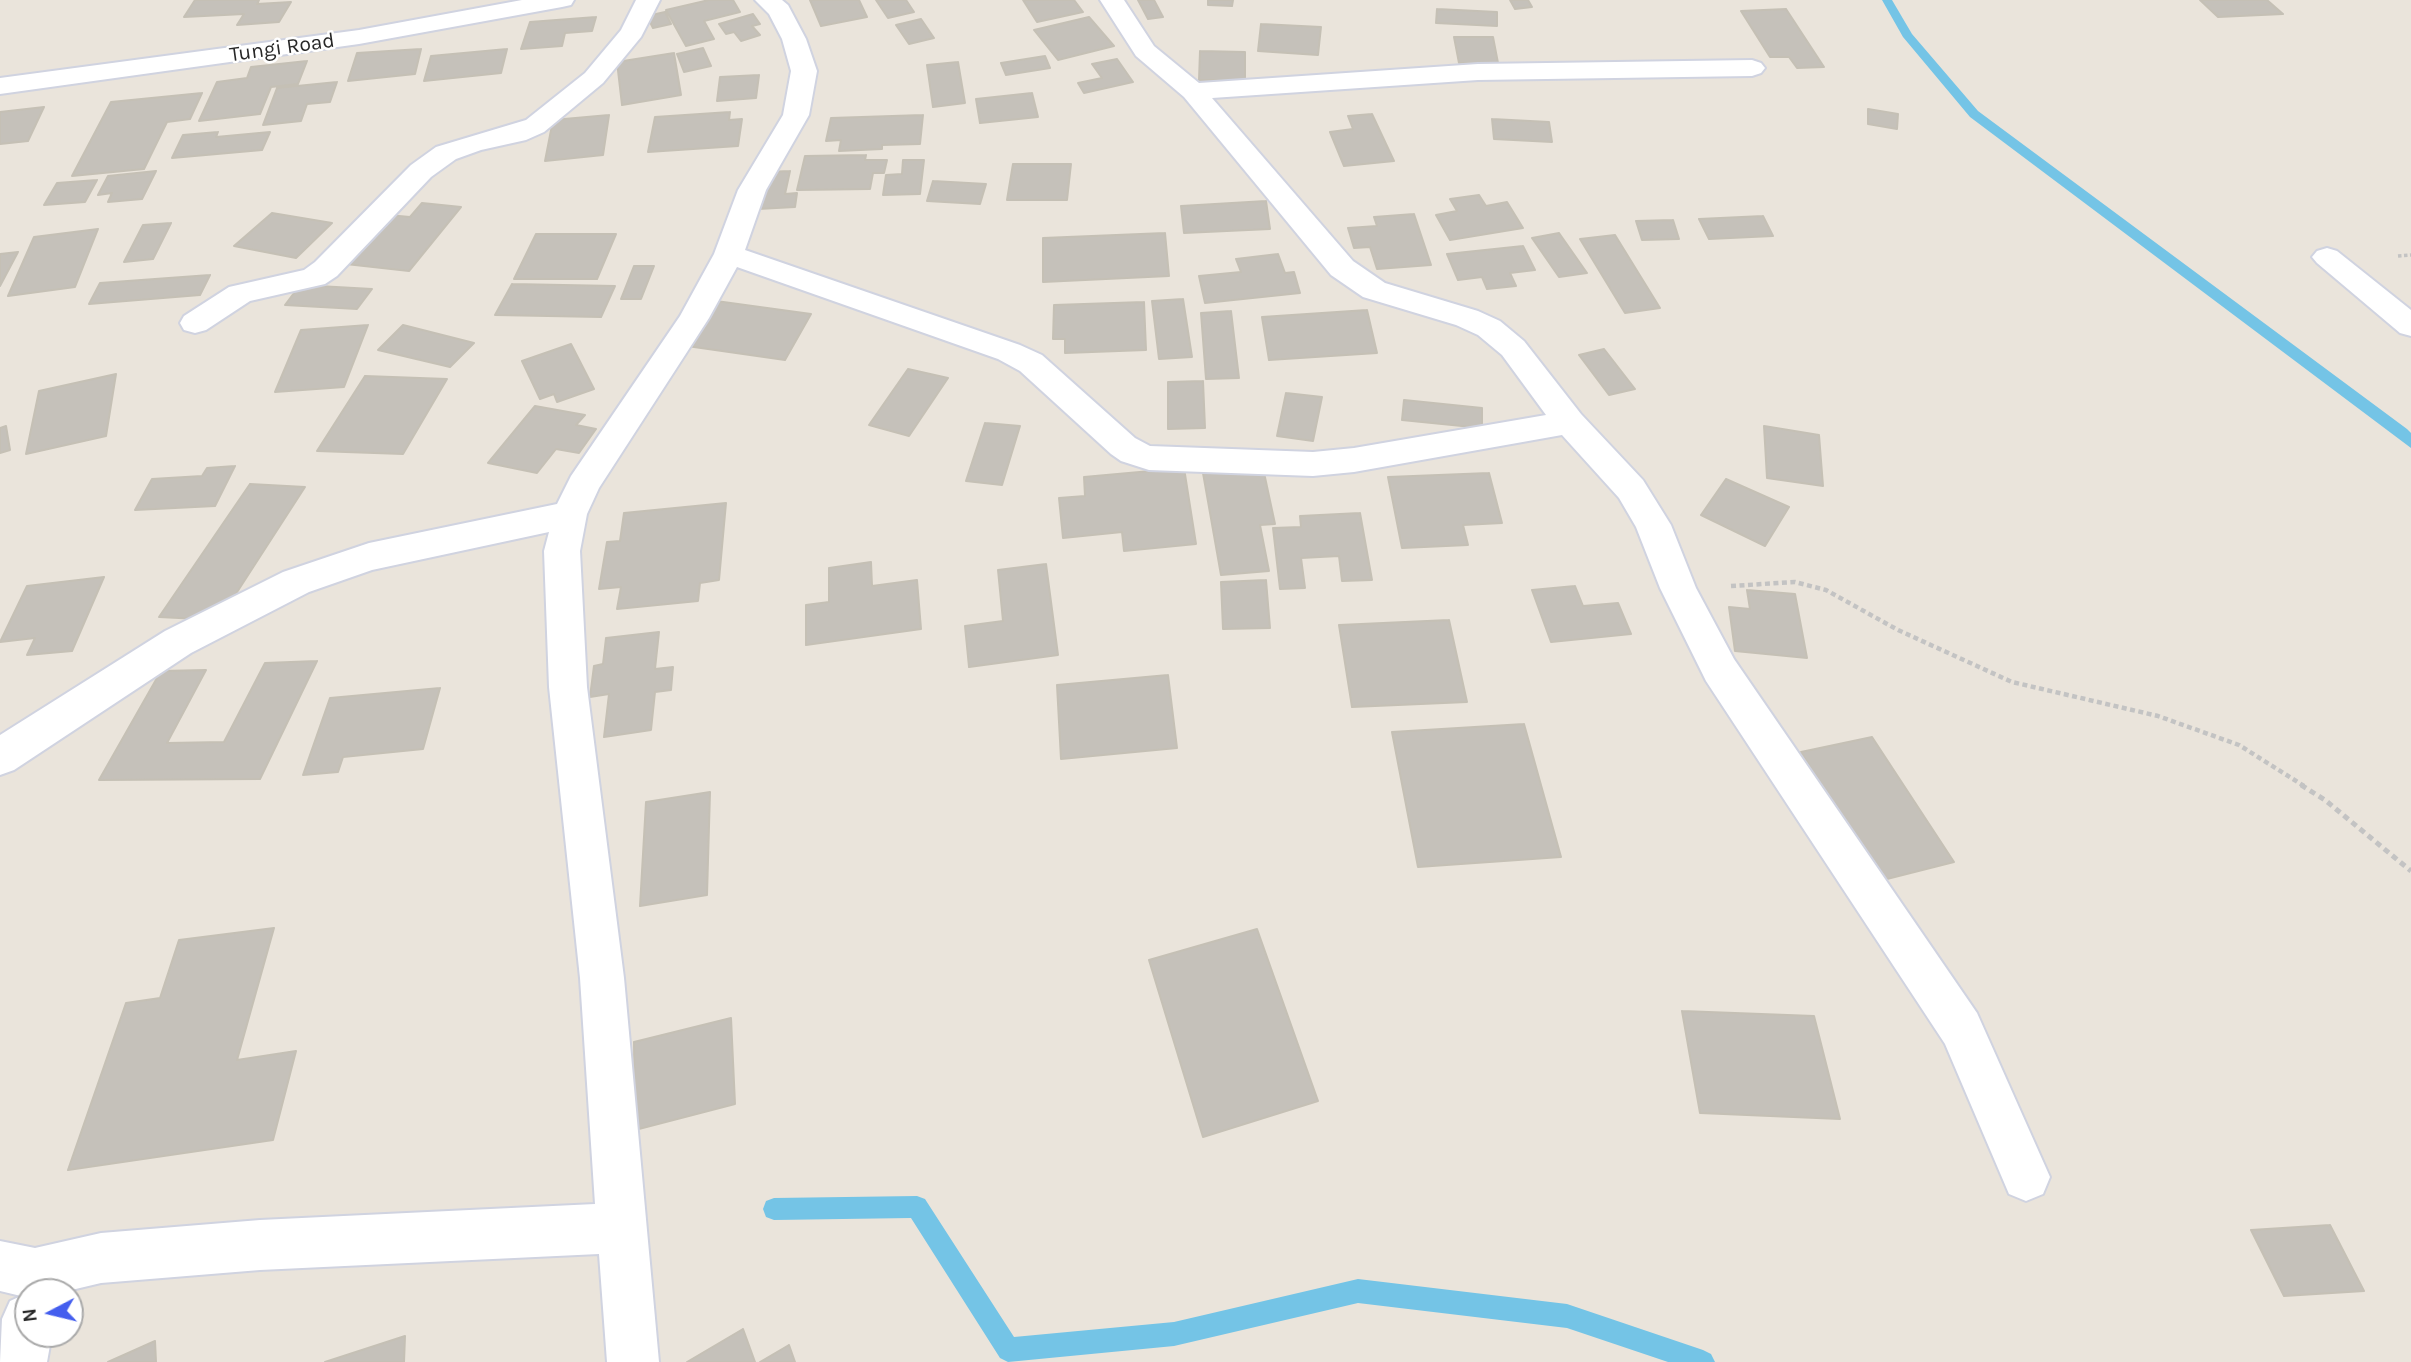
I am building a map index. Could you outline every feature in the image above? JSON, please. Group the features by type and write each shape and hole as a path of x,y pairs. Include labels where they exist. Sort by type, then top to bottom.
{"street":[{"name":"Tungi Road","path":"0,86 359,37 562,0"},
{"path":"195,323 240,294 314,277 326,269 421,171 446,153 474,143 516,134 535,126 594,78 632,32 648,0"},
{"path":"633,1362 601,978 568,687 562,551 570,514 583,485 694,318 729,254 752,190 796,115 804,71 794,39 779,10 767,0"},
{"path":"1112,0 1144,51 1193,91 1342,268 1374,290 1467,318 1489,328 1514,348 1569,422 1631,489 1653,525 1678,588 1720,670 1961,1029 2026,1177"},
{"path":"1193,91 1478,72 1752,68"},
{"path":"729,254 809,285 1009,352 1031,363 1123,446 1149,458 1313,464 1354,460 1569,422"},
{"path":"2327,257 2411,326"},
{"path":"0,758 178,642 296,582 369,557 570,514"},
{"path":"50,1278 102,1258 260,1245 622,1228"}],"path":[{"path":"1678,588 1795,582 1826,590 1898,630 2012,682 2158,716 2239,745 2325,800 2411,872"}],"building":[{"path":"195,0 259,0 257,4 291,2 279,22 237,25 244,14 184,17"},
{"path":"709,0 733,0 740,12 704,21 714,39 686,46 666,10"},
{"path":"810,0 859,0 867,17 821,26"},
{"path":"876,0 906,0 914,12 888,18"},
{"path":"1023,0 1074,0 1083,12 1037,22"},
{"path":"1138,0 1154,0 1163,17 1148,19"},
{"path":"1208,0 1233,0 1232,6 1208,5"},
{"path":"1510,0 1528,0 1532,7 1515,9"},
{"path":"2200,0 2267,0 2283,14 2218,17"},
{"path":"1437,9 1497,12 1497,26 1436,23"},
{"path":"1786,9 1824,67 1797,68 1789,57 1770,57 1741,11"},
{"path":"665,12 671,24 653,28 647,16"},
{"path":"753,14 760,24 752,26 760,35 741,41 734,32 726,34 719,24"},
{"path":"596,17 592,31 565,33 562,46 521,49 530,22"},
{"path":"1089,17 1114,46 1058,60 1034,30"},
{"path":"921,19 934,38 909,44 896,25"},
{"path":"1261,24 1321,27 1318,55 1258,51"},
{"path":"1454,37 1493,37 1498,63 1459,63"},
{"path":"703,48 711,66 684,72 677,54"},
{"path":"421,49 415,74 348,81 357,53"},
{"path":"507,49 501,73 424,81 431,56"},
{"path":"1200,51 1245,52 1245,80 1199,80"},
{"path":"674,53 681,95 622,105 617,62"},
{"path":"1045,56 1050,68 1006,75 1001,63"},
{"path":"1117,59 1133,82 1084,93 1078,83 1102,78 1092,64"},
{"path":"307,61 298,84 271,87 260,114 199,121 217,82 247,78 251,67"},
{"path":"958,62 965,103 933,107 927,65"},
{"path":"759,75 756,98 717,101 720,77"},
{"path":"337,82 330,102 307,104 301,121 263,125 277,88"},
{"path":"202,93 190,119 167,122 144,169 72,176 111,102"},
{"path":"1032,93 1038,117 980,123 976,99"},
{"path":"44,107 28,141 0,144 0,112"},
{"path":"1868,109 1898,114 1897,129 1868,124"},
{"path":"730,112 729,120 742,119 738,146 648,152 655,117"},
{"path":"1372,114 1394,161 1344,166 1330,132 1353,129 1348,116"},
{"path":"609,115 603,155 545,161 553,120"},
{"path":"923,115 920,144 882,145 882,149 839,151 841,140 826,141 831,118"},
{"path":"1492,119 1549,122 1552,142 1494,139"},
{"path":"218,132 216,137 270,132 262,150 172,158 183,135"},
{"path":"866,155 865,160 887,160 884,173 873,173 870,189 797,190 805,156"},
{"path":"903,160 924,160 920,194 883,195 886,175 902,174"},
{"path":"1013,164 1071,164 1067,200 1007,200"},
{"path":"156,171 142,199 108,202 112,193 98,195 108,176"},
{"path":"790,171 785,194 797,193 795,207 758,209 766,172"},
{"path":"97,180 85,202 44,205 57,183"},
{"path":"933,181 986,184 980,204 927,201"},
{"path":"1479,195 1486,206 1507,202 1523,228 1450,240 1436,215 1457,211 1450,199"},
{"path":"1266,201 1270,229 1184,233 1181,206"},
{"path":"422,203 461,207 409,271 346,264 388,215 410,217"},
{"path":"272,213 332,223 296,258 234,246"},
{"path":"1414,214 1431,265 1377,269 1370,247 1354,248 1348,228 1377,226 1374,217"},
{"path":"1763,216 1773,236 1709,239 1699,219"},
{"path":"1673,220 1679,239 1642,240 1636,221"},
{"path":"171,223 153,259 124,262 143,225"},
{"path":"98,229 75,287 8,296 34,237"},
{"path":"1165,233 1169,276 1043,282 1043,238"},
{"path":"1559,233 1587,273 1559,277 1532,238"},
{"path":"536,234 616,234 597,279 514,279"},
{"path":"1615,235 1660,308 1625,313 1580,239"},
{"path":"1523,246 1535,270 1510,273 1516,286 1487,289 1482,277 1458,280 1447,254"},
{"path":"18,252 0,286 0,254"},
{"path":"1278,254 1285,273 1294,272 1300,293 1205,303 1199,276 1241,272 1236,259"},
{"path":"634,266 654,266 641,299 621,299"},
{"path":"210,275 200,295 89,304 100,283"},
{"path":"512,284 615,286 601,317 495,315"},
{"path":"300,285 372,289 357,309 285,305"},
{"path":"1183,299 1192,357 1159,359 1152,301"},
{"path":"716,301 811,314 785,360 687,346"},
{"path":"1144,302 1146,350 1065,353 1065,339 1053,339 1054,305"},
{"path":"1367,310 1377,353 1269,360 1262,317"},
{"path":"1231,311 1239,378 1206,379 1201,313"},
{"path":"368,325 344,387 275,392 301,330"},
{"path":"403,325 474,343 450,367 378,350"},
{"path":"571,344 594,389 557,402 554,394 540,399 522,361"},
{"path":"1604,349 1635,389 1609,395 1579,355"},
{"path":"908,369 948,378 909,436 869,425"},
{"path":"116,374 106,436 26,454 39,391"},
{"path":"365,376 447,379 403,454 317,451"},
{"path":"1203,381 1205,428 1168,429 1168,382"},
{"path":"1286,393 1322,397 1313,441 1277,436"},
{"path":"1404,400 1482,408 1482,428 1402,420"},
{"path":"535,406 585,415 576,425 596,429 579,453 556,449 537,473 488,463"},
{"path":"985,423 1020,426 1002,485 966,481"},
{"path":"6,426 10,450 0,453 0,428"},
{"path":"1764,426 1819,435 1823,486 1767,478"},
{"path":"235,466 215,506 135,510 152,479 202,476 207,468"},
{"path":"1184,468 1196,544 1124,551 1122,532 1063,538 1059,498 1085,496 1084,477"},
{"path":"1263,468 1275,524 1260,525 1269,571 1221,575 1203,473"},
{"path":"1489,473 1502,523 1463,525 1468,545 1402,548 1388,477"},
{"path":"1726,479 1789,507 1765,546 1701,515"},
{"path":"250,484 305,487 219,620 159,617"},
{"path":"726,503 719,580 700,583 698,601 617,609 621,587 599,589 607,542 620,541 624,513"},
{"path":"1360,513 1372,580 1342,581 1339,556 1301,558 1305,588 1280,589 1273,528 1301,527 1300,516"},
{"path":"871,562 872,586 917,580 921,629 806,645 806,605 829,602 829,568"},
{"path":"1046,564 1058,655 969,667 965,626 1003,621 998,570"},
{"path":"104,577 72,651 27,655 35,638 0,642 27,586"},
{"path":"1266,580 1270,628 1223,629 1221,582"},
{"path":"1575,586 1583,606 1618,603 1631,634 1551,642 1532,590"},
{"path":"1747,590 1795,594 1807,658 1735,651 1729,607 1750,609"},
{"path":"1449,620 1467,702 1352,707 1339,625"},
{"path":"659,632 655,669 673,667 671,690 655,692 651,730 604,737 609,694 590,697 594,666 603,664 606,638"},
{"path":"317,661 260,779 99,780 161,671 206,670 167,743 224,742 265,663"},
{"path":"1168,675 1177,748 1061,759 1057,685"},
{"path":"440,688 423,749 343,757 338,772 303,775 330,698"},
{"path":"1524,724 1561,857 1418,867 1392,732"},
{"path":"1872,737 1954,862 1879,881 1801,752"},
{"path":"710,792 707,895 640,906 646,802"},
{"path":"274,928 237,1060 296,1051 273,1140 68,1170 126,1003 160,998 179,940"},
{"path":"1257,929 1318,1101 1203,1137 1149,960"},
{"path":"1682,1011 1814,1016 1840,1119 1700,1113"},
{"path":"731,1018 735,1104 635,1130 634,1042"},
{"path":"2330,1225 2364,1291 2284,1296 2251,1230"},
{"path":"743,1329 755,1362 687,1362"},
{"path":"405,1336 404,1362 325,1362"},
{"path":"155,1341 156,1362 108,1362"},
{"path":"789,1345 795,1362 760,1362"}],"waterway":[{"path":"1887,0 1907,35 1974,114 2402,433 2411,443"},
{"path":"774,1209 917,1207 1008,1350 1174,1334 1358,1291 1567,1316 1703,1362"}]}
